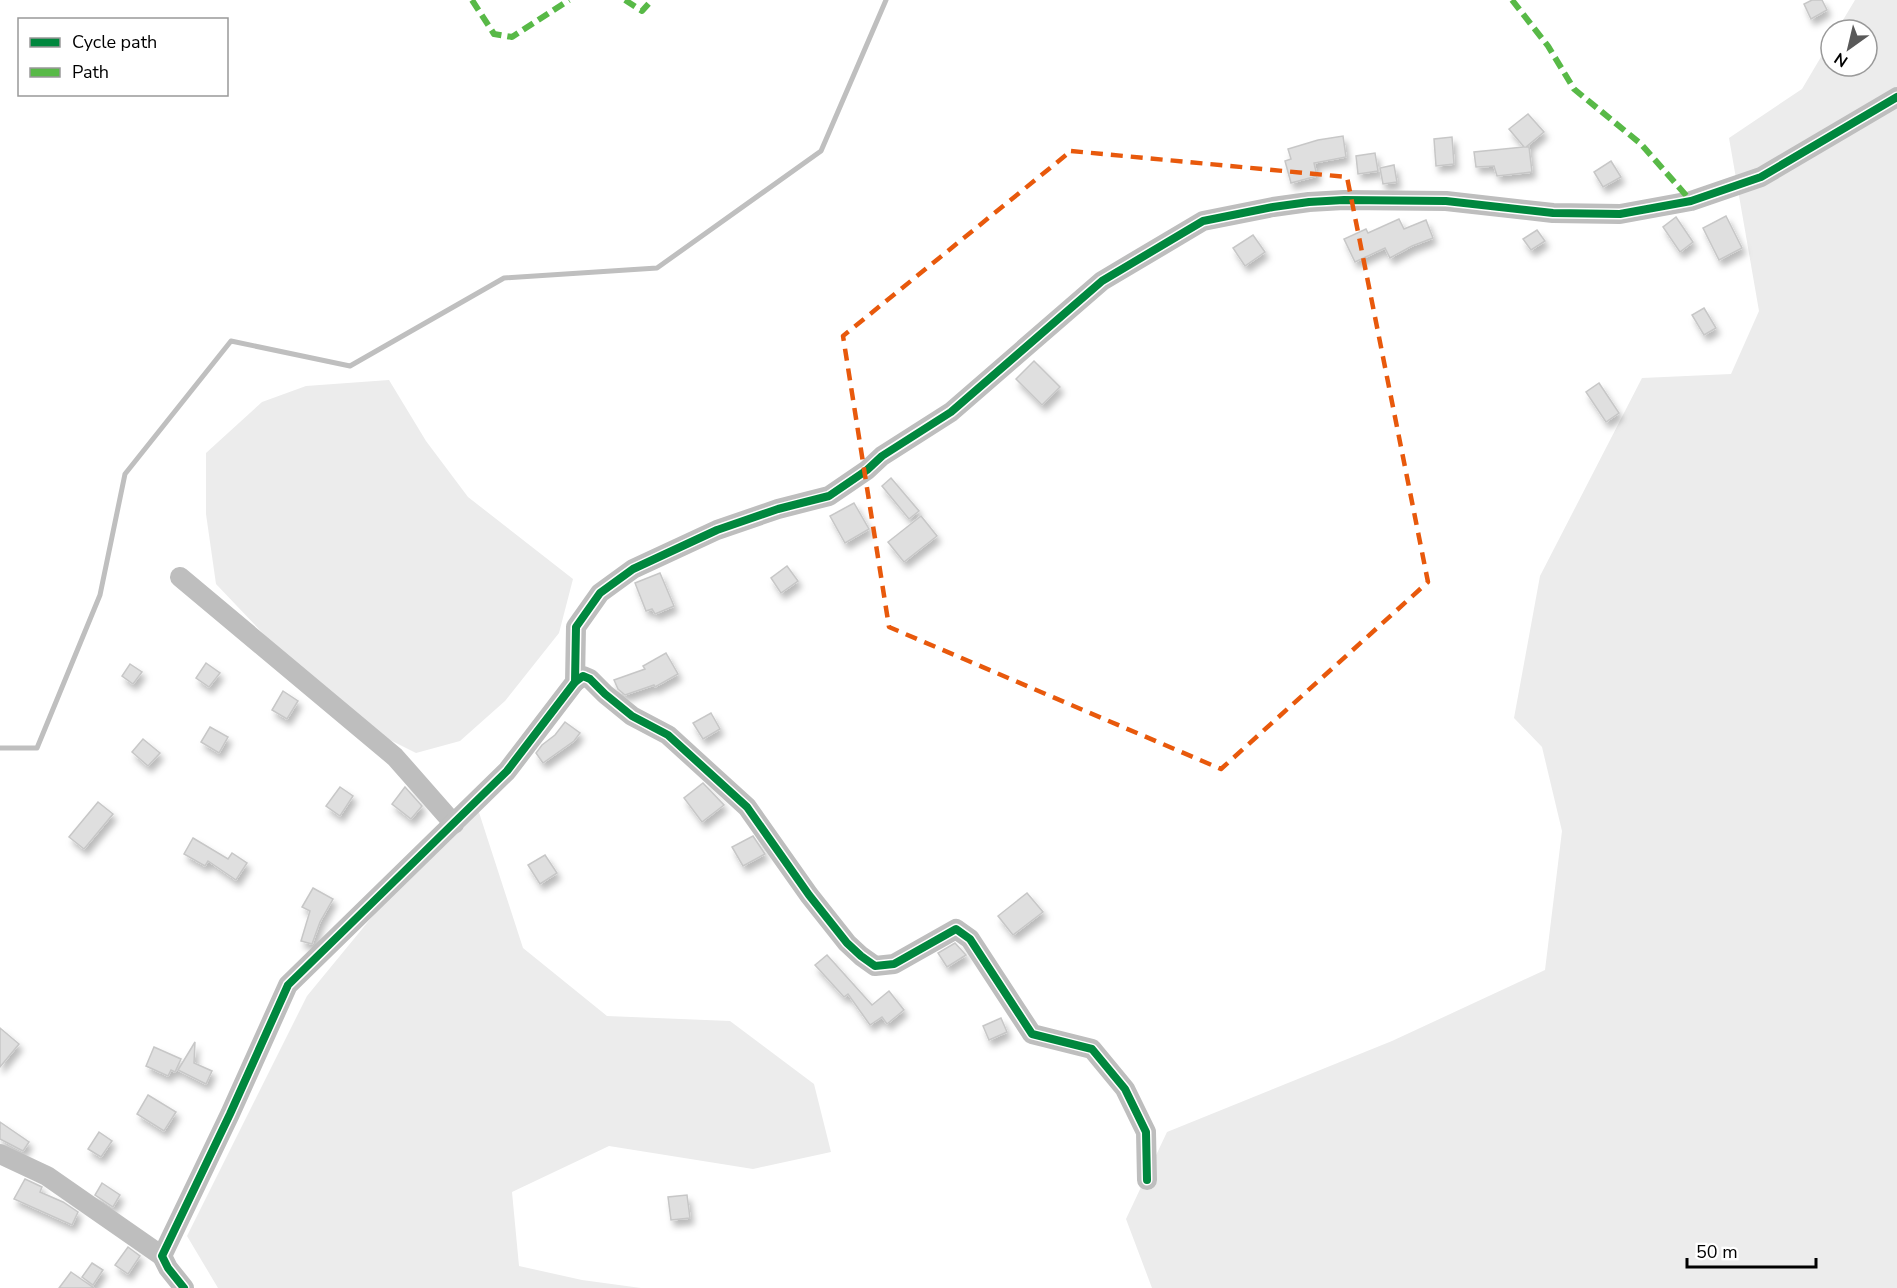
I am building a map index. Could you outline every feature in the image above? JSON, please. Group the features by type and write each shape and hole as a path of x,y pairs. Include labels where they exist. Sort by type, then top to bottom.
{"street":[{"path":"575,682 576,627 600,593 633,569 717,530 778,509 829,496 867,470 882,456 951,412 1102,281 1203,221 1273,207 1344,200 1446,201 1553,213 1620,214 1691,201 1761,177 1897,97"},
{"path":"180,577 394,757 454,824"},
{"path":"162,1256 288,985 507,771 575,682 583,676 590,679 632,716 668,735 747,807 809,895 848,943 875,966 894,964 956,929 970,939 1032,1034 1092,1049 1125,1089 1146,1132 1147,1180"},
{"path":"0,1154 47,1176 162,1256 168,1268 184,1288"}],"highlighted area":[{"path":"1071,151 1347,177 1428,582 1221,769 889,627 843,336"}],"shaded area":[{"path":"1855,0 1897,0 1897,1288 1152,1288 1126,1219 1167,1132 1392,1041 1545,970 1562,831 1542,747 1514,718 1540,576 1642,378 1731,374 1759,311 1729,138 1802,89 1819,60 1819,78 1879,78 1879,18 1844,18"},
{"path":"389,380 426,441 468,497 573,579 559,633 505,701 460,741 416,753 368,729 274,645 216,584 206,514 206,453 262,402 306,386"},
{"path":"473,794 523,948 607,1016 730,1021 814,1084 831,1152 753,1169 609,1146 512,1192 519,1266 582,1280 641,1288 218,1288 187,1236 307,996"}],"building":[{"path":"1812,0 1822,0 1827,10 1811,19 1804,4"},
{"path":"1528,114 1544,132 1526,147 1529,147 1532,172 1497,176 1494,166 1476,167 1474,152 1524,147 1509,129"},
{"path":"1343,136 1346,157 1314,163 1317,176 1291,183 1285,161 1291,159 1288,149 1318,140"},
{"path":"1452,137 1454,164 1436,166 1434,139"},
{"path":"1375,153 1378,171 1358,174 1356,156"},
{"path":"1611,161 1621,177 1603,187 1594,172"},
{"path":"1394,165 1397,182 1383,184 1380,168"},
{"path":"1726,216 1742,248 1719,260 1703,228"},
{"path":"1676,217 1693,242 1680,252 1663,227"},
{"path":"1399,219 1404,229 1426,220 1433,238 1390,258 1385,248 1355,262 1344,239 1366,229 1368,233"},
{"path":"1537,230 1545,241 1531,250 1523,239"},
{"path":"1253,235 1265,252 1245,266 1233,248"},
{"path":"1704,308 1716,328 1704,335 1692,315"},
{"path":"1034,361 1060,387 1042,405 1016,379"},
{"path":"1599,383 1619,413 1606,422 1586,392"},
{"path":"891,478 919,511 909,519 882,486"},
{"path":"854,503 869,529 845,543 830,516"},
{"path":"921,516 937,536 904,562 888,542"},
{"path":"787,566 798,581 781,593 771,578"},
{"path":"660,573 674,606 655,614 652,609 646,611 635,583"},
{"path":"666,653 678,674 655,687 654,685 625,695 618,689 614,680 645,669 643,666"},
{"path":"206,663 220,673 209,687 196,678"},
{"path":"130,664 142,672 133,684 122,676"},
{"path":"283,691 298,701 287,719 272,710"},
{"path":"711,713 720,729 703,739 693,723"},
{"path":"565,722 580,733 574,741 543,763 536,753"},
{"path":"210,727 228,737 219,753 201,742"},
{"path":"143,739 160,753 148,766 132,752"},
{"path":"703,783 724,805 702,822 684,798"},
{"path":"340,787 353,796 340,816 326,806"},
{"path":"405,787 422,806 411,819 392,804"},
{"path":"98,802 113,814 84,849 69,837"},
{"path":"753,836 765,854 743,866 732,847"},
{"path":"193,838 228,859 232,853 247,863 236,880 208,861 205,866 184,854"},
{"path":"545,855 557,873 540,884 528,865"},
{"path":"313,888 333,899 320,922 312,944 301,941 310,911 302,907"},
{"path":"1027,893 1043,912 1013,935 998,916"},
{"path":"955,943 966,955 947,967 938,953"},
{"path":"827,955 872,1005 889,991 904,1010 887,1024 882,1017 870,1025 848,994 844,997 815,965"},
{"path":"1001,1018 1007,1032 989,1040 983,1026"},
{"path":"0,1028 19,1044 0,1067"},
{"path":"195,1042 194,1063 212,1071 206,1084 178,1070"},
{"path":"154,1047 181,1059 175,1072 171,1070 168,1076 146,1066"},
{"path":"148,1095 176,1112 164,1131 137,1114"},
{"path":"0,1122 29,1142 23,1151 0,1139"},
{"path":"99,1132 112,1141 101,1157 88,1149"},
{"path":"25,1179 42,1187 40,1192 63,1202 78,1212 72,1225 14,1199"},
{"path":"102,1183 120,1195 113,1207 95,1195"},
{"path":"687,1195 690,1218 671,1220 668,1197"},
{"path":"128,1247 140,1256 128,1274 115,1265"},
{"path":"92,1263 103,1270 93,1285 82,1277"},
{"path":"71,1272 94,1288 59,1288"}],"waterway":[{"path":"0,748 37,748 100,595 125,474 231,341 350,366 504,278 657,268 821,151 886,0"}],"marked path":[{"path":"472,0 494,34 512,37 569,0"},
{"path":"625,0 642,11 652,0"},
{"path":"1512,0 1548,46 1574,89 1641,144 1691,201"}],"cycle path":[{"path":"184,1288 168,1268 162,1256 288,985 507,771 575,682 576,627 600,593 633,569 717,530 778,509 829,496 867,470 882,456 951,412 1102,281 1203,221 1273,207 1344,200 1446,201 1553,213 1620,214 1691,201 1761,177 1897,97"},
{"path":"575,682 583,676 590,679 632,716 668,735 747,807 809,895 847,943 875,966 894,964 956,929 970,939 1032,1034 1092,1049 1125,1089 1146,1132 1147,1180"}]}
